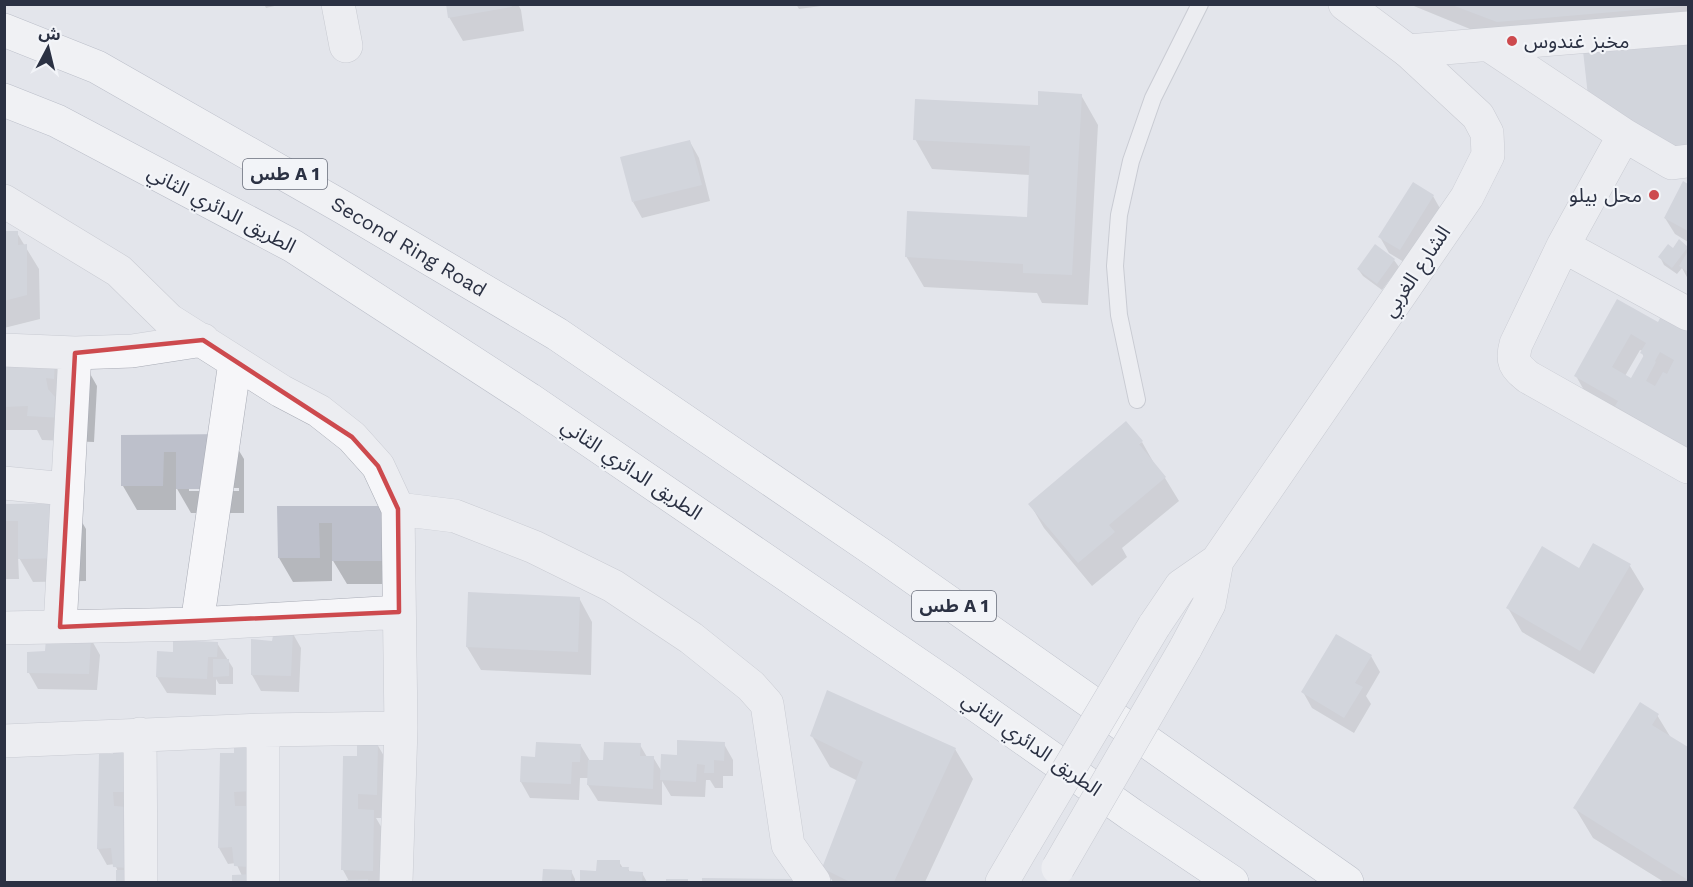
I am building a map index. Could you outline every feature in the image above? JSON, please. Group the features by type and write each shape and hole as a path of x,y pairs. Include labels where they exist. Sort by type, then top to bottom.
{"highway":[{"name":"Second Ring Road","path":"4,30 97,67 344,208 557,334 880,554 1347,882"},
{"name":"الطريق الدائري الثاني","path":"4,99 57,121 293,246 549,412 1232,882"}],"street":[{"path":"338,4 346,46"},
{"name":"الشارع الغربي","path":"1217,561 1467,197 1488,154 1487,133 1478,116 1408,51 1345,4"},
{"path":"1408,51 1689,28"},
{"path":"1489,45 1624,135 1683,165"},
{"path":"1624,135 1563,246 1515,344 1512,356 1516,367 1528,377 1689,467"},
{"path":"4,201 119,271 169,320 281,391 319,411 352,437 378,466 398,509 401,728 396,882"},
{"path":"1563,246 1689,314"},
{"path":"4,350 75,353 132,351 203,340"},
{"path":"60,627 75,353"},
{"path":"197,624 235,362"},
{"path":"4,483 66,489"},
{"path":"398,509 455,516 534,547 613,586 691,638 751,686 767,704 788,845 814,882"},
{"path":"1002,882 1180,586 1217,561"},
{"path":"1050,875 1185,649 1209,604 1217,561"},
{"path":"4,628 197,624 399,612"},
{"path":"4,741 140,734 401,728"},
{"path":"263,730 263,882"},
{"path":"140,734 141,882"}],"lane":[{"path":"1137,400 1119,315 1115,266 1119,215 1131,161 1153,98 1200,4"}],"highlighted area":[{"path":"203,340 352,437 378,466 398,509 399,612 60,627 75,353"}],"building":[{"path":"446,4 511,4 512,7 448,18"},
{"path":"1682,4 1682,6 1497,22 1452,5"},
{"path":"1688,40 1688,153 1588,96 1583,51"},
{"path":"1038,91 1082,94 1072,275 1023,273 1023,264 905,257 907,211 1027,217 1030,146 913,140 915,99 1038,105"},
{"path":"690,140 702,185 632,202 620,157"},
{"path":"1683,181 1688,184 1688,231 1664,218"},
{"path":"1413,182 1434,195 1400,250 1378,237"},
{"path":"4,231 18,231 18,245 27,244 27,295 4,301"},
{"path":"1679,239 1688,247 1672,268 1658,257 1668,244 1673,248"},
{"path":"1375,244 1395,259 1377,284 1357,269"},
{"path":"1688,251 1688,272 1679,266"},
{"path":"1617,299 1658,322 1661,316 1688,331 1688,449 1615,406 1618,401 1574,376","holes":["1631,334 1646,343 1640,353 1644,355 1631,378 1612,367","1660,352 1674,360 1667,374 1663,372 1655,386 1646,381"]},
{"path":"4,361 55,362 54,379 46,378 48,389 55,397 54,410 64,410 81,419 27,416 28,406 4,407"},
{"path":"1126,421 1143,441 1139,444 1166,477 1109,525 1115,532 1078,563 1028,504"},
{"path":"231,434 231,489 176,489 176,452 164,452 163,486 121,486 121,435"},
{"path":"73,503 73,558 18,559 18,521 4,521 4,504"},
{"path":"277,506 387,506 387,561 332,561 332,523 319,523 320,558 278,558"},
{"path":"1593,543 1631,564 1580,651 1506,608 1542,546 1579,568"},
{"path":"468,592 580,597 578,652 466,647"},
{"path":"274,630 293,631 291,676 251,675 251,639 272,641"},
{"path":"1336,634 1372,655 1355,683 1363,687 1344,718 1301,692"},
{"path":"46,638 91,638 89,674 27,673 27,652 45,651"},
{"path":"173,640 218,642 217,657 208,657 207,679 156,677 157,651 173,652"},
{"path":"213,659 229,659 229,676 213,677"},
{"path":"827,690 956,748 894,882 850,882 822,868 863,762 810,736"},
{"path":"1640,702 1659,714 1652,725 1688,747 1688,880 1573,808"},
{"path":"234,739 255,740 253,791 234,792 235,806 251,806 249,867 234,866 232,847 218,848 220,753 234,753"},
{"path":"113,740 134,740 132,792 113,792 114,806 130,807 128,868 113,867 111,848 97,849 99,754 113,754"},
{"path":"677,740 725,742 724,761 714,760 714,773 704,773 705,765 697,764 696,782 660,780 661,754 677,755"},
{"path":"357,742 378,743 377,795 358,794 358,809 374,810 373,871 341,870 343,756 357,756"},
{"path":"536,742 581,744 580,762 572,762 571,784 520,782 521,756 535,757"},
{"path":"604,742 641,743 640,756 654,756 653,789 587,785 588,760 603,760"},
{"path":"597,860 620,860 620,867 629,867 628,871 643,872 642,882 580,882 580,870 596,871"},
{"path":"543,869 572,870 571,882 542,882"},
{"path":"116,870 138,870 137,882 116,882"},
{"path":"254,874 253,882 232,882 232,875"},
{"path":"702,878 798,879 798,882 702,882"},
{"path":"368,879 368,882 346,882 346,880"},
{"path":"666,879 688,879 688,882 666,882"}],"place":[{"name":"مخبز غندوس","path":"1512,41"},
{"name":"محل بيلو","path":"1654,195"}]}
